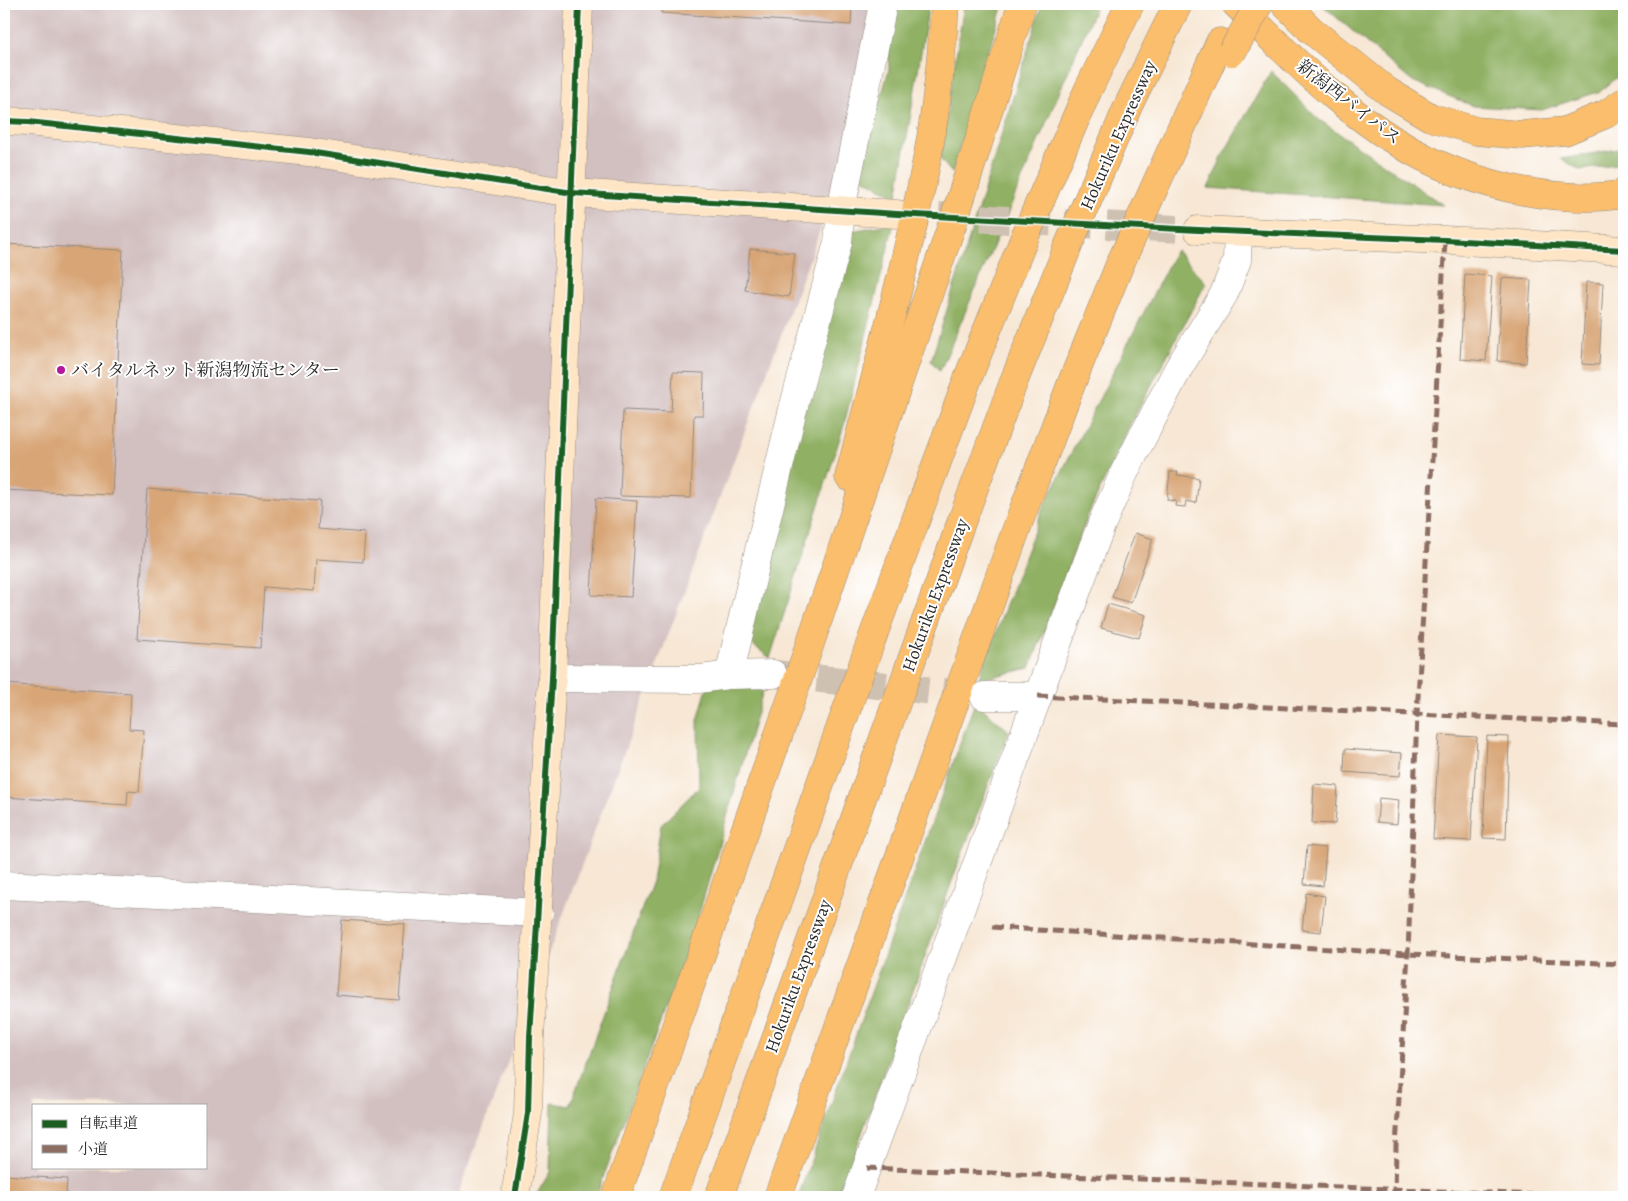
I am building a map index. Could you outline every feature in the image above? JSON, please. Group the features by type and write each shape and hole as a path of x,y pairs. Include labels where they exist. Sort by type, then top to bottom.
{"highway":[{"path":"793,694 909,248 928,152 942,50 945,4"},
{"path":"616,1197 793,694 959,204 1022,4"},
{"path":"673,1197 865,656 968,380 1026,234 1076,117 1130,4"},
{"name":"Hokuriku Expressway","path":"719,1197 1014,381 1069,244 1129,104 1178,4"},
{"path":"778,1197 1020,519 1072,382 1120,264 1226,47 1238,4"},
{"name":"新潟西バイパス","path":"1238,4 1294,60 1341,101 1384,134 1423,157 1464,175 1501,186 1539,194 1576,198 1624,194"},
{"path":"1226,47 1259,4"},
{"path":"1285,4 1318,36 1387,91 1430,117 1476,131 1522,136 1565,131 1606,114 1624,102"}],"street":[{"path":"515,1197 528,1113 530,1037 552,678 573,193 579,4"},
{"path":"730,675 792,414 838,242 841,209 883,4"},
{"path":"4,120 309,152 573,193 896,214"},
{"path":"1198,230 1444,240 1624,250"},
{"path":"856,1197 1102,523 1125,471 1178,369 1224,294 1237,260 1238,232"},
{"path":"552,678 700,679 730,675 773,674"},
{"path":"984,696 1038,696"},
{"path":"4,886 539,913"}],"shaded area":[{"path":"4,4 875,4 879,74 457,1197 4,1197"}],"green space":[{"path":"893,4 929,4 897,197 859,176 889,69 888,27"},
{"path":"964,4 1003,4 952,173 940,159"},
{"path":"1042,4 1097,4 940,371 931,361"},
{"path":"1321,4 1624,4 1624,71 1601,91 1542,110 1473,106 1410,80"},
{"path":"1271,71 1318,119 1443,205 1208,188 1224,153"},
{"path":"1624,148 1624,164 1580,170 1561,159"},
{"path":"894,223 844,425 770,658 741,636 846,232"},
{"path":"1176,250 1206,283 1131,423 1088,515 1030,668 978,680 1042,510"},
{"path":"709,681 765,684 695,928 596,1197 535,1197 550,1172 552,1103 570,1106 652,881 661,825 699,787 698,720"},
{"path":"975,702 1009,731 957,867 839,1197 798,1197"}],"building":[{"path":"662,4 852,4 851,25 661,13"},
{"name":"バイタルネット新潟物流センター","path":"4,244 123,250 112,495 4,490"},
{"path":"750,249 795,253 789,297 745,290"},
{"path":"1465,274 1492,276 1486,361 1460,359"},
{"path":"1502,278 1531,280 1526,363 1497,361"},
{"path":"1586,282 1603,283 1599,365 1582,364"},
{"path":"673,372 704,373 703,415 694,415 691,498 620,496 623,410 671,412"},
{"path":"1170,472 1178,472 1177,475 1199,478 1196,503 1186,501 1185,507 1175,506 1176,501 1167,500"},
{"path":"147,489 320,501 318,529 365,533 363,562 316,559 314,591 264,587 260,648 137,639"},
{"path":"596,498 637,501 631,597 591,595"},
{"path":"1135,533 1153,539 1131,603 1112,597"},
{"path":"1108,604 1146,615 1139,638 1101,628"},
{"path":"4,684 131,693 129,729 144,730 139,792 128,791 127,805 4,797"},
{"path":"1439,735 1477,737 1471,841 1433,839"},
{"path":"1487,736 1509,737 1506,839 1483,838"},
{"path":"1345,749 1402,753 1400,776 1344,772"},
{"path":"1314,784 1338,786 1335,824 1312,823"},
{"path":"1379,798 1399,800 1397,824 1377,822"},
{"path":"1307,846 1326,848 1323,886 1304,884"},
{"path":"1306,893 1325,896 1321,932 1302,930"},
{"path":"342,920 405,924 399,1000 336,995"},
{"path":"4,1175 67,1179 66,1197 4,1197"}],"tunnel":[{"path":"897,214 1198,230"},
{"path":"775,674 980,696"}],"marked path":[{"path":"1395,1197 1396,1146 1408,954 1417,714 1445,240"},
{"path":"1038,696 1624,724"},
{"path":"992,927 1408,954 1624,964"},
{"path":"867,1168 1588,1197"}],"cycle path":[{"path":"515,1197 528,1113 530,1037 552,678 579,4"},
{"path":"4,121 309,152 573,193 897,214 1624,250"}],"place":[{"name":"バイタルネット新潟物流センター","path":"61,370"}]}
